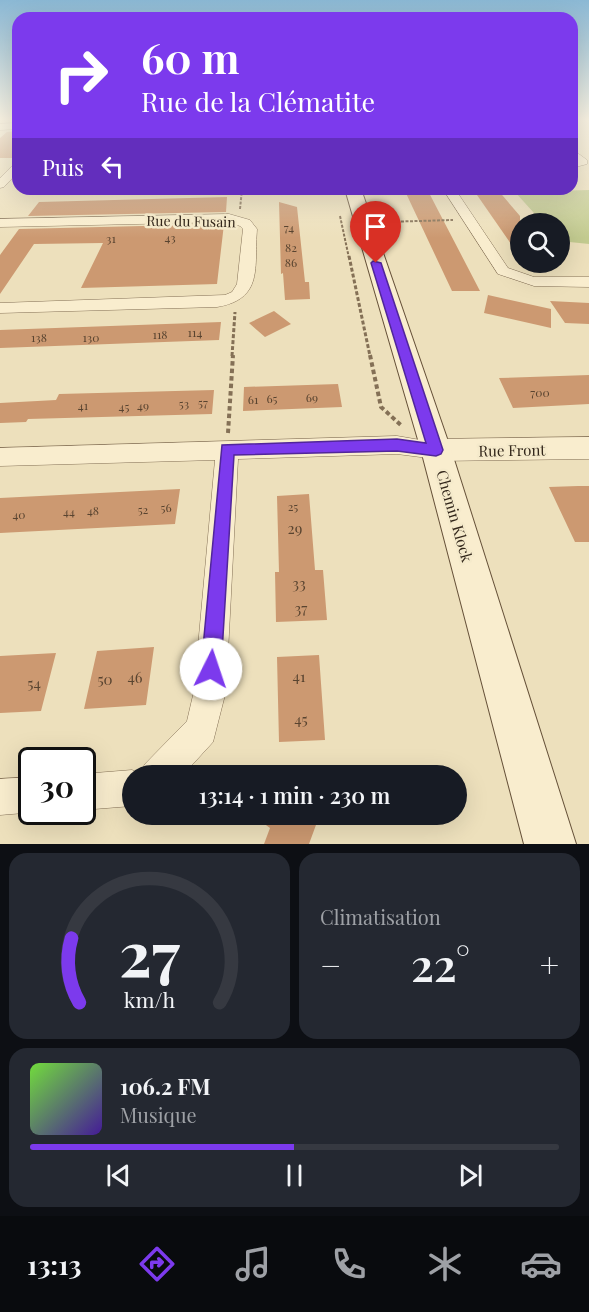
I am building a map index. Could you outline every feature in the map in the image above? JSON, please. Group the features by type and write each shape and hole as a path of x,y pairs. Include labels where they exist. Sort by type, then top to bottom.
{"main road":[{"name":"Chemin Klock","path":"355,195 436,450 550,844"}],"street":[{"path":"0,185 12,173"},
{"path":"453,195 503,272 514,278 530,282 589,282"},
{"name":"Rue du Fusain","path":"0,223 238,220 250,229 243,291 231,300"},
{"path":"0,308 231,300"},
{"path":"0,457 397,445 436,450"},
{"name":"Rue Front","path":"436,450 589,448"},
{"path":"168,765 201,730 210,691 227,449"},
{"path":"96,791 122,789"},
{"path":"0,797 18,796"}],"path":[{"path":"339,212 381,407 402,426"},
{"path":"363,223 469,220"},
{"path":"227,449 235,312 231,300"}],"green space":[{"path":"578,190 589,190 589,244 570,242 570,213 534,213 518,195 578,195"}],"building":[{"path":"407,195 430,195 480,291 452,291"},
{"path":"477,195 502,195 517,213 510,213 510,243"},
{"path":"227,197 226,212 28,216 39,202"},
{"path":"279,202 297,207 305,282 309,282 310,299 285,300 283,273 281,274"},
{"path":"224,224 217,284 81,288 103,243 34,244 0,294 0,255 19,229"},
{"path":"488,295 551,309 551,328 484,313"},
{"path":"550,301 589,303 589,324 565,323"},
{"path":"274,311 291,324 265,337 249,323"},
{"path":"221,322 219,340 0,348 0,330"},
{"path":"589,375 589,404 513,408 499,378"},
{"path":"338,384 342,407 243,411 244,387"},
{"path":"214,390 212,414 28,419 26,422 0,423 0,403 56,400 59,394"},
{"path":"589,486 589,542 575,542 549,487"},
{"path":"180,489 175,524 0,533 0,498"},
{"path":"309,494 315,570 323,570 327,620 276,622 275,572 279,572 277,496"},
{"path":"154,647 146,705 84,709 97,651"},
{"path":"56,653 41,711 0,713 0,656"},
{"path":"319,655 325,740 279,742 277,657"},
{"path":"266,825 316,825 309,844 264,844 270,828"}],"route":[{"path":"211,669 227,449 397,445 436,450 376,263"}]}
